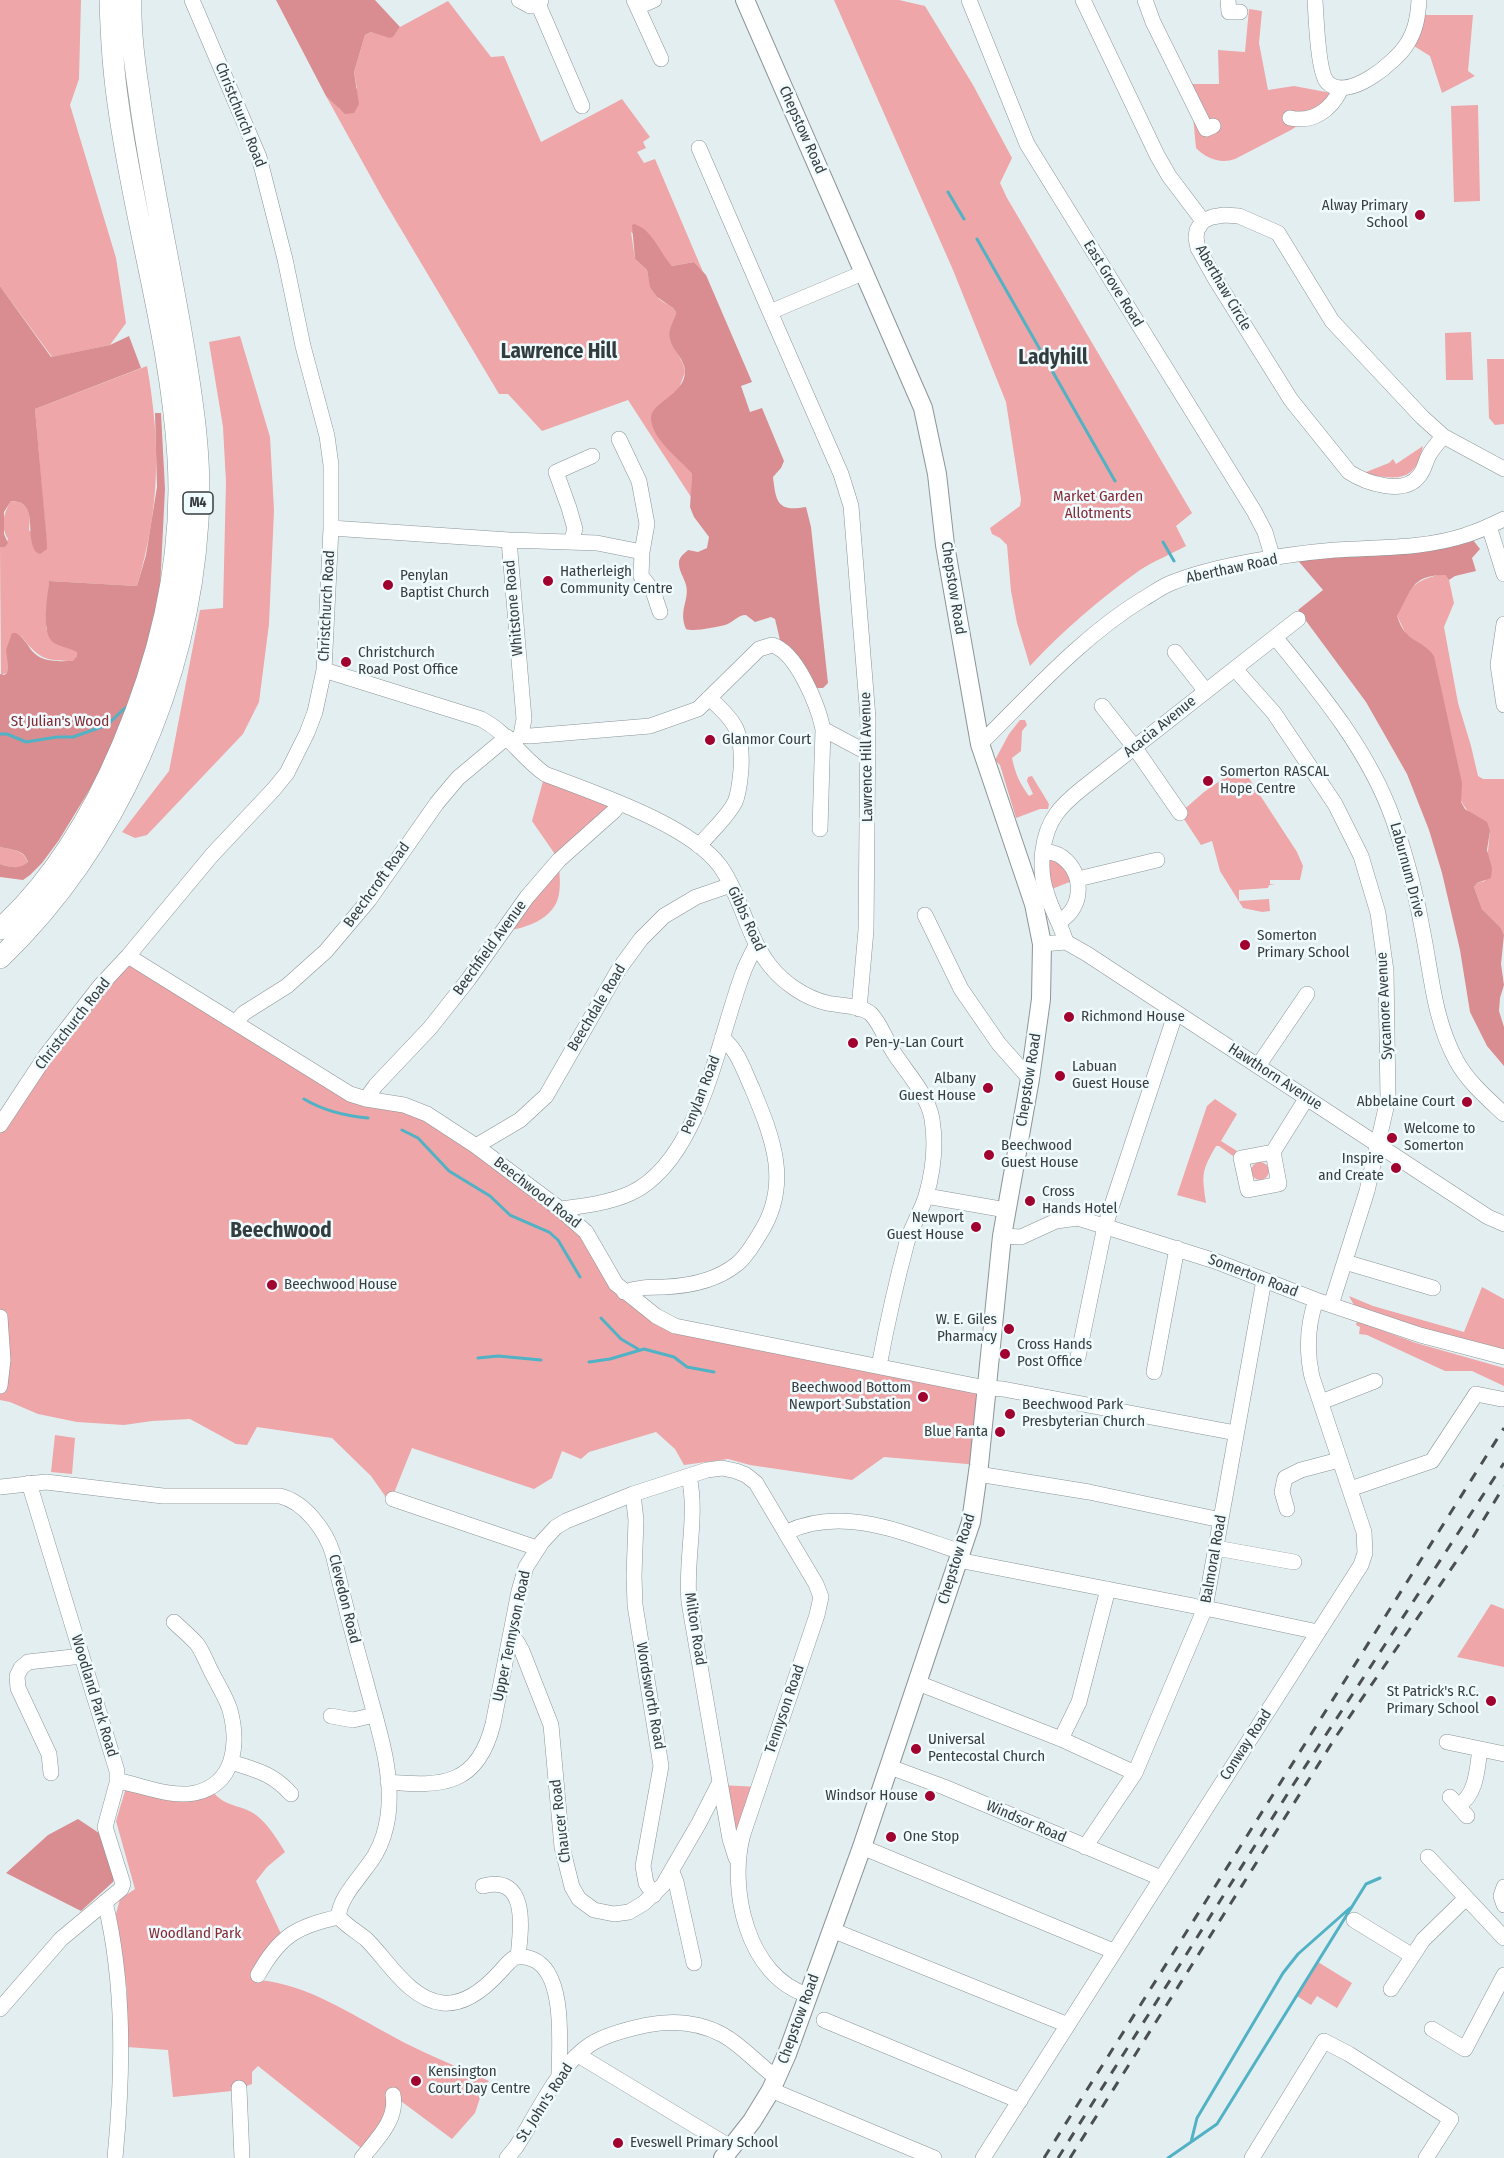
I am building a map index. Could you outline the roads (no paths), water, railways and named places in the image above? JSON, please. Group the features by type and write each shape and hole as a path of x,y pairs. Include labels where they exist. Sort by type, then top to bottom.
{"highway":[{"name":"M4","path":"0,929 15,916 66,851 116,760 153,666 167,609 174,563 178,508 178,458 172,401 163,338 118,105 110,0"},
{"name":"M4","path":"0,958 30,929 83,861 127,783 154,722 173,664 194,569 198,519 198,468 191,395 147,154 135,63 131,0"}],"main road":[{"name":"Chepstow Road","path":"728,2155 774,2084 890,1767 970,1522 978,1474 1002,1236 1030,1079 1041,999 1042,944 1034,904 980,744 923,408 745,0"}],"street":[{"name":"Christchurch Road","path":"0,1125 47,1054 100,986 212,855 287,773 308,733 324,670 331,528 331,465 327,436 303,346 285,259 259,157 192,0"},
{"path":"519,0 530,6 540,3 582,106"},
{"path":"654,0 636,4 661,59"},
{"name":"East Grove Road","path":"969,0 1027,144 1254,511 1265,532 1273,559"},
{"path":"1083,0 1168,176 1203,220"},
{"path":"1145,0 1153,22 1206,129 1213,126"},
{"path":"1228,0 1229,12 1240,12"},
{"path":"1314,0 1321,69 1327,82 1341,89 1375,74 1401,53 1417,25 1419,0"},
{"path":"1290,118 1305,120 1319,114 1332,104 1341,89"},
{"name":"Lawrence Hill Avenue","path":"699,148 841,474 851,506 868,718 866,930 859,1009"},
{"name":"Aberthaw Circle","path":"1443,436 1417,479 1406,485 1372,483 1348,472 1291,400 1216,280 1198,248 1197,230 1203,220 1224,215 1239,216 1278,233 1332,321 1422,417 1443,436 1504,469"},
{"path":"770,312 865,272"},
{"path":"619,439 639,481 647,524 641,576 653,591 660,612"},
{"path":"571,542 575,529 556,472 592,456"},
{"name":"Aberthaw Road","path":"980,744 1092,637 1124,611 1170,584 1237,565 1273,559 1335,550 1381,549 1425,544 1464,536 1504,519"},
{"path":"1489,526 1504,573"},
{"name":"Whitstone Road","path":"331,528 509,540 524,719 514,738"},
{"path":"509,540 597,543 642,552"},
{"name":"Acacia Avenue","path":"1066,942 1060,921 1044,886 1042,865 1048,829 1056,814 1083,787 1298,619"},
{"path":"1504,624 1498,665 1504,705"},
{"name":"Laburnum Drive","path":"1275,637 1337,717 1374,777 1392,816 1414,888 1439,1022 1456,1062 1483,1095 1504,1114"},
{"path":"514,738 651,726 698,709 759,649 768,645 779,647 788,654 820,715 823,729 820,829"},
{"path":"1175,652 1205,690"},
{"name":"Sycamore Avenue","path":"1235,669 1275,712 1335,804 1362,856 1378,913 1386,971 1388,1099 1367,1191 1345,1262 1324,1303"},
{"name":"Gibbs Road","path":"324,670 481,719 514,738 536,768 545,774 633,808 699,846 719,866 730,885 756,945 770,966 787,984 825,1003 859,1009"},
{"path":"699,846 736,801 740,780 742,749 740,734 726,712 709,698"},
{"path":"1102,706 1135,748 1180,813"},
{"path":"823,729 868,753"},
{"name":"Beechcroft Road","path":"236,1022 244,1013 287,986 326,951 369,900 437,803 458,778 514,738"},
{"name":"Beechfield Avenue","path":"366,1099 376,1085 430,1028 468,980 527,897 559,860 614,812 620,803"},
{"path":"1044,850 1063,858 1078,879 1074,908 1060,921"},
{"path":"1078,879 1156,860"},
{"name":"Beechdale Road","path":"476,1146 520,1120 546,1096 619,969 656,923 688,901 730,885"},
{"path":"925,915 961,989 999,1044 1030,1079"},
{"path":"1042,944 1066,942"},
{"name":"Hawthorn Avenue","path":"1066,942 1488,1217 1504,1224"},
{"name":"Penylan Road","path":"560,1209 592,1205 628,1194 666,1165 686,1136 698,1109 743,972 756,945"},
{"name":"Beechwood Road","path":"128,956 351,1094 366,1099 404,1105 427,1114 476,1146 560,1209 586,1232 609,1274 624,1292 656,1316 675,1326 986,1388 1003,1389 1236,1433"},
{"path":"1257,1066 1307,994"},
{"path":"859,1009 868,1011 873,1016 888,1045 922,1094 932,1117 932,1164 926,1196 908,1239 893,1294 879,1366"},
{"path":"1078,1357 1105,1226 1176,1012"},
{"path":"624,1292 639,1287 691,1285 722,1274 738,1263 751,1247 772,1210 777,1193 778,1173 771,1139 737,1054 722,1038"},
{"path":"1273,1152 1306,1099"},
{"path":"926,1196 1006,1210"},
{"name":"Somerton Road","path":"1002,1236 1021,1237 1056,1221 1078,1218 1215,1260 1324,1303 1420,1335 1504,1357"},
{"path":"1154,1372 1177,1248"},
{"path":"1345,1262 1433,1288"},
{"name":"Balmoral Road","path":"1085,1847 1135,1773 1199,1607 1216,1548 1264,1280"},
{"name":"Conway Road","path":"983,2158 1361,1565 1365,1553 1364,1533 1308,1357 1308,1327 1324,1303"},
{"path":"0,1317 3,1360 0,1386"},
{"path":"1321,1402 1375,1381"},
{"path":"1350,1489 1432,1461 1472,1390 1500,1399"},
{"path":"1287,1509 1282,1492 1285,1478 1301,1470 1339,1460"},
{"name":"Tennyson Road","path":"689,1476 722,1468 746,1475 756,1483 787,1532 821,1597 743,1834 737,1861 741,1900 755,1948 764,1964 782,1983 808,1995"},
{"path":"978,1474 1089,1492 1221,1520"},
{"name":"Upper Tennyson Road","path":"388,1782 439,1784 462,1775 476,1763 486,1748 491,1734 523,1574 537,1548 551,1532 566,1521 633,1494 689,1476"},
{"name":"Milton Road","path":"689,1476 692,1500 688,1574 689,1602 730,1839 737,1861"},
{"name":"Clevedon Road","path":"0,1487 29,1483 62,1484 164,1496 268,1495 292,1500 312,1519 330,1547 374,1715 388,1782 389,1807 383,1837 370,1862 340,1906 339,1917"},
{"name":"Woodland Park Road","path":"29,1483 116,1767 118,1781 105,1827 123,1884 121,1889 105,1902"},
{"name":"Wordsworth Road","path":"633,1494 636,1520 634,1598 660,1759 660,1779 644,1866 646,1883 654,1895"},
{"path":"393,1499 537,1548"},
{"path":"787,1532 820,1523 866,1522 959,1556 1318,1632"},
{"path":"1216,1548 1294,1562"},
{"path":"1060,1739 1079,1702 1108,1589"},
{"path":"118,1781 174,1793 195,1792 215,1784 226,1772 231,1762 232,1724 228,1705 198,1646 174,1622"},
{"name":"Chaucer Road","path":"510,1636 519,1646 551,1725 562,1847 567,1872 575,1893 589,1908 614,1914 635,1909 654,1895 672,1872"},
{"path":"51,1773 49,1754 18,1688 17,1676 28,1662 82,1656"},
{"path":"918,1683 1060,1739 1135,1773"},
{"path":"331,1716 353,1720 374,1715"},
{"path":"1447,1742 1504,1754"},
{"path":"1459,1806 1467,1800 1472,1790 1480,1749"},
{"path":"231,1762 272,1776 291,1794"},
{"name":"Windsor Road","path":"890,1767 944,1787 1161,1878"},
{"path":"694,1963 672,1872 720,1782"},
{"path":"862,1847 1113,1951"},
{"path":"1428,1857 1504,1938"},
{"path":"483,1886 500,1885 509,1888 515,1895 520,1916 518,1957"},
{"path":"1504,1887 1501,1896 1504,1905"},
{"path":"1392,1989 1429,1932 1466,1898"},
{"path":"0,2009 61,1939 105,1902 115,1954 120,2005 115,2158"},
{"path":"258,1976 273,1952 297,1930 310,1923 339,1917 366,1940 415,1990 435,2002 450,2003 467,1998 482,1989 509,1962 518,1957 532,1959 540,1964 553,1985 559,2016 559,2078"},
{"path":"1354,1920 1412,1955"},
{"path":"832,1930 1068,2025"},
{"path":"1432,2029 1463,2053 1504,1975"},
{"path":"824,2020 1020,2100"},
{"name":"St. John's Road","path":"507,2158 559,2078 589,2045 610,2035 648,2025 682,2023 705,2028 724,2036 774,2084 934,2158"},
{"path":"1252,2158 1324,2041 1349,2054 1451,2119 1426,2158"},
{"path":"578,2055 728,2155"},
{"path":"239,2088 242,2158"},
{"path":"362,2158 391,2118 394,2108 393,2095"}],"waterway":[{"path":"948,192 964,219"},
{"path":"977,239 1115,481"},
{"path":"1163,542 1174,561"},
{"path":"0,734 7,734 26,742 73,737 107,725 125,708"},
{"path":"304,1099 335,1112 368,1118"},
{"path":"402,1130 418,1138 449,1171 490,1196 510,1215 549,1232 558,1240 580,1277"},
{"path":"601,1318 621,1339 638,1349"},
{"path":"589,1362 610,1359 644,1349 674,1357 687,1367 714,1372"},
{"path":"478,1358 498,1356 541,1360"},
{"path":"1168,2158 1217,2124 1366,1884 1380,1878"},
{"path":"1191,2142 1197,2118 1283,1973 1298,1954 1350,1908"}],"railway":[{"path":"1044,2158 1504,1428"},
{"path":"1058,2158 1295,1782 1504,1463"},
{"path":"1070,2158 1337,1735 1473,1537 1504,1486"}],"place":[{"name":"Alway Primary School","path":"1420,215"},
{"name":"Hatherleigh Community Centre","path":"548,581"},
{"name":"Penylan Baptist Church","path":"388,585"},
{"name":"Christchurch Road Post Office","path":"346,662"},
{"name":"Glanmor Court","path":"710,740"},
{"name":"Somerton RASCAL Hope Centre","path":"1208,781"},
{"name":"Somerton Primary School","path":"1245,945"},
{"name":"Richmond House","path":"1069,1017"},
{"name":"Pen-y-Lan Court","path":"853,1043"},
{"name":"Labuan Guest House","path":"1060,1076"},
{"name":"Albany Guest House","path":"988,1088"},
{"name":"Abbelaine Court","path":"1467,1102"},
{"name":"Welcome to Somerton","path":"1392,1138"},
{"name":"Beechwood Guest House","path":"989,1155"},
{"name":"Inspire and Create","path":"1396,1168"},
{"name":"Cross Hands Hotel","path":"1030,1201"},
{"name":"Newport Guest House","path":"976,1227"},
{"name":"Beechwood House","path":"272,1285"},
{"name":"W. E. Giles Pharmacy","path":"1009,1329"},
{"name":"Cross Hands Post Office","path":"1005,1354"},
{"name":"Beechwood Bottom Newport Substation","path":"923,1397"},
{"name":"Beechwood Park Presbyterian Church","path":"1010,1414"},
{"name":"Blue Fanta","path":"1000,1432"},
{"name":"St Patrick's R.C. Primary School","path":"1491,1701"},
{"name":"Universal Pentecostal Church","path":"916,1749"},
{"name":"Windsor House","path":"930,1796"},
{"name":"One Stop","path":"891,1837"},
{"name":"Kensington Court Day Centre","path":"416,2081"},
{"name":"Eveswell Primary School","path":"618,2143"}],"district":[{"name":"Lawrence Hill","path":"559,352"},
{"name":"Ladyhill","path":"1053,358"},
{"name":"Beechwood","path":"281,1231"}],"park label":[{"name":"Market Garden Allotments","path":"1098,506"},
{"name":"St Julian's Wood","path":"60,722"},
{"name":"Woodland Park","path":"195,1934"}]}
